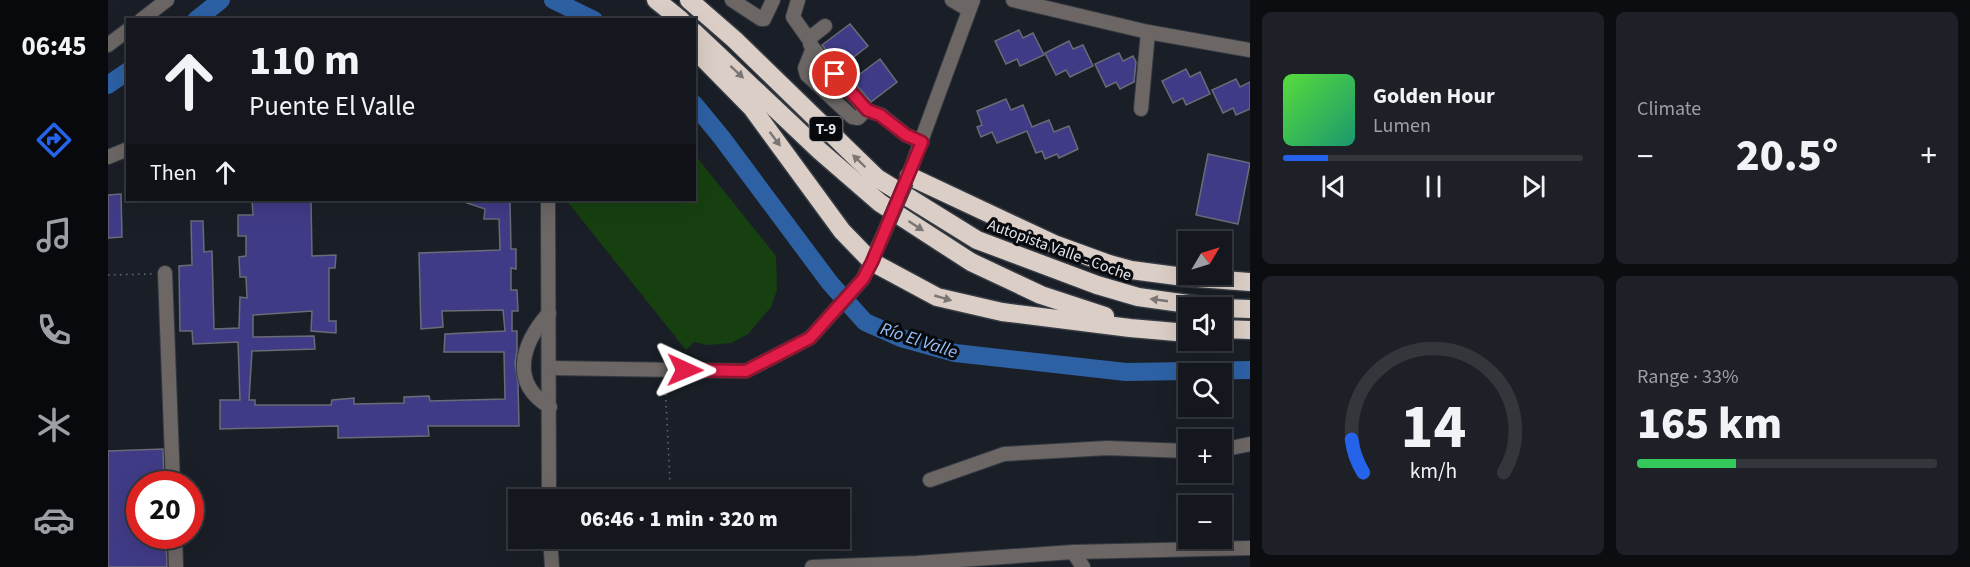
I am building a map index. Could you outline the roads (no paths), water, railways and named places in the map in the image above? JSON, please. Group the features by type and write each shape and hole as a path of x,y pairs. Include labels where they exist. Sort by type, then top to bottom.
{"highway":[{"path":"646,0 663,18"},
{"path":"656,0 678,18"},
{"name":"Autopista Valle - Coche","path":"689,0 735,40 878,178 977,240 1097,285 1138,297 1178,302"},
{"name":"T-9","path":"696,34 820,151 880,203 971,262 1041,295 1095,314 1178,326"},
{"path":"696,51 752,108 842,231 872,262 937,297 1002,312 1178,332"},
{"path":"908,179 1054,244 1109,264 1131,270 1184,277 1250,282"},
{"name":"Autopista Valle - Coche","path":"1232,308 1250,309"},
{"path":"1232,330 1250,330"}],"street":[{"path":"144,18 167,0"},
{"path":"732,0 764,19 773,0"},
{"path":"798,0 793,17 835,74 867,110 880,115 906,135 922,142"},
{"path":"550,368 746,371 810,338 863,279 908,179 971,5 952,0"},
{"path":"1013,0 1148,32 1250,50"},
{"path":"1037,0 1049,10"},
{"path":"825,26 811,37 806,72 852,117 858,118 867,110"},
{"path":"108,45 126,32"},
{"path":"1141,109 1148,32"},
{"path":"821,88 835,74"},
{"path":"108,157 126,150"},
{"path":"548,201 549,489"},
{"path":"165,273 173,471"},
{"path":"549,313 537,326 528,345 524,371 527,386 537,399 550,407"},
{"path":"1232,448 1250,444"},
{"path":"930,480 1004,454 1107,448 1178,451"},
{"path":"812,567 917,563 1073,552 1250,548"},
{"path":"175,549 176,567"},
{"path":"550,549 552,567"},
{"path":"1073,552 1083,567"}],"waterway":[{"name":"Río El Valle","path":"198,18 221,0"},
{"name":"Río El Valle","path":"553,0 590,18"},
{"name":"Río El Valle","path":"108,85 126,72"},
{"name":"Río El Valle","path":"696,106 830,283 865,322 901,338 955,353 1126,372 1250,370"}]}
